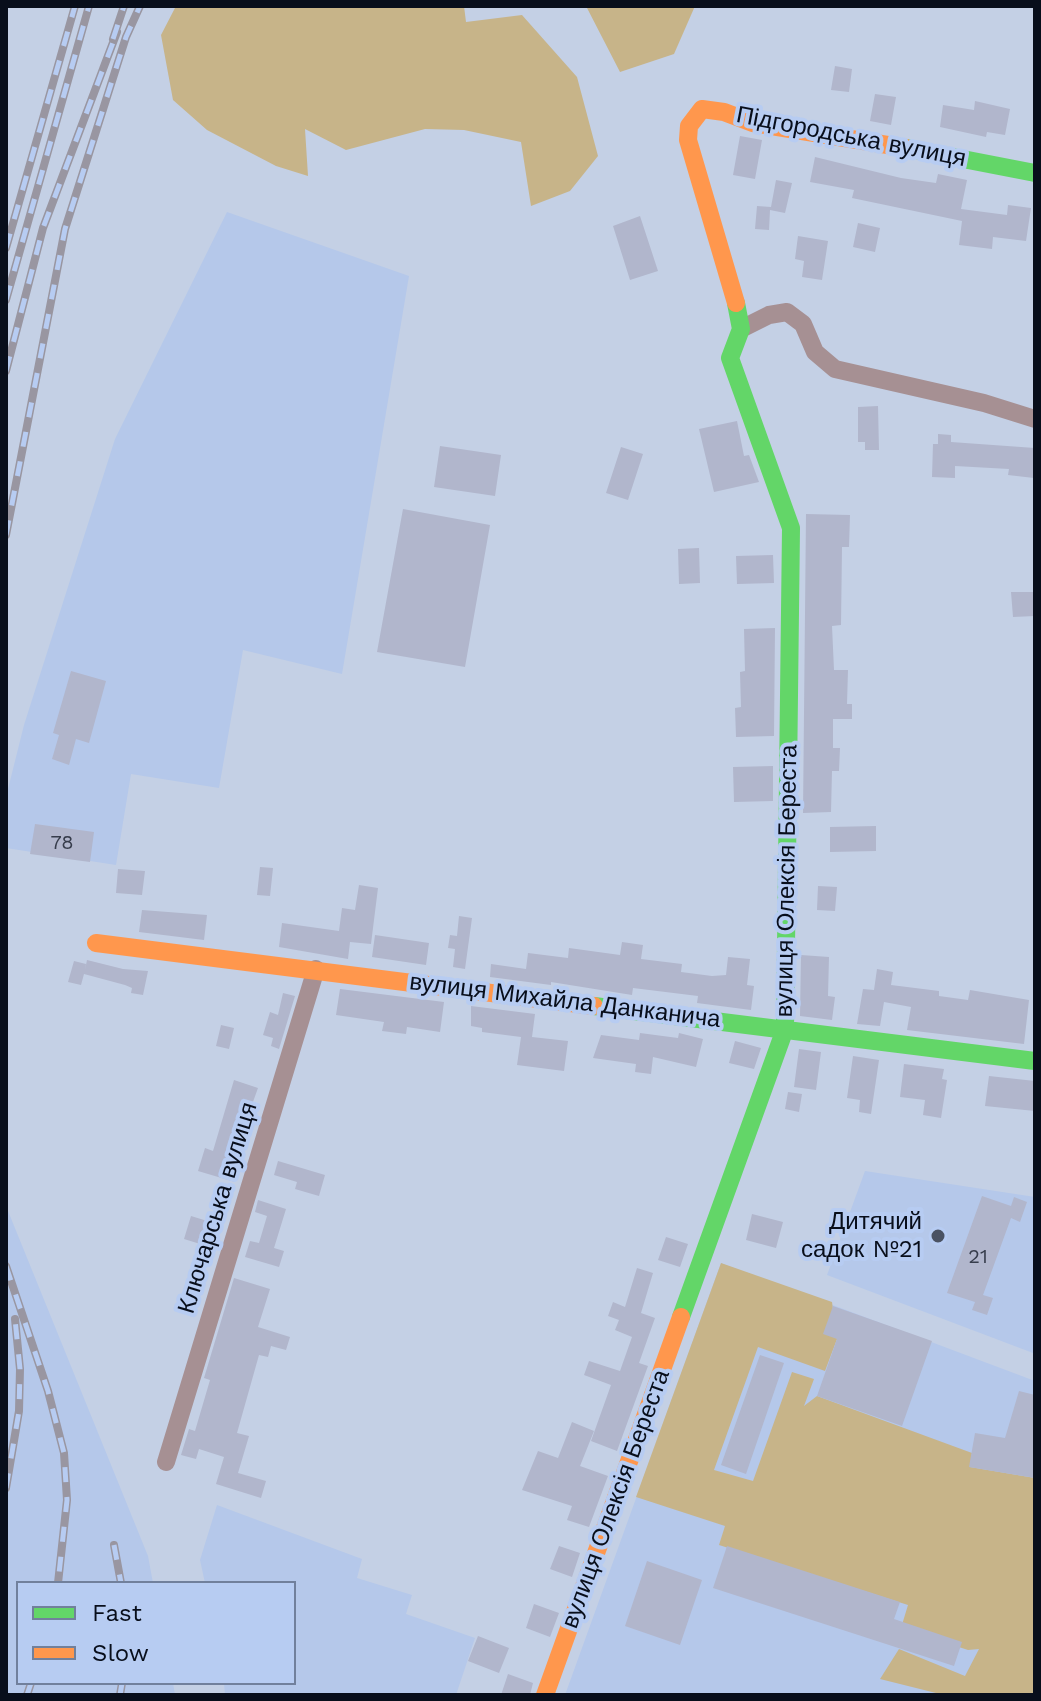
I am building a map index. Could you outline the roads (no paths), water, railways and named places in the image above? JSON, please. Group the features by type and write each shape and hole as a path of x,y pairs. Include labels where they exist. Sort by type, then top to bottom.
{"street":[{"name":"Підгородська вулиця","path":"688,140 689,126 702,109 724,112 753,123 817,131 1035,173"},
{"name":"вулиця Олексія Береста","path":"545,1695 785,1029 791,528 730,358 741,329 739,312 688,140"},
{"path":"741,329 769,315 787,312 803,324 815,352 835,369 984,403 1035,419"},
{"name":"вулиця Михайла Данканича","path":"96,943 1035,1061"},
{"name":"Ключарська вулиця","path":"166,1462 316,969"}],"railway":[{"path":"6,248 75,6"},
{"path":"6,300 89,6"},
{"path":"113,39 124,6"},
{"path":"6,535 65,229 126,37 140,6"},
{"path":"6,371 43,228 117,32"},
{"path":"6,1266 48,1391 64,1453 67,1500 58,1581"},
{"path":"6,1488 19,1411 20,1369 15,1319"},
{"path":"114,1545 121,1581"},
{"path":"27,1695 30,1685"},
{"path":"120,1695 122,1685"}],"place":[{"name":"Дитячий садок №21","path":"938,1236"}]}
